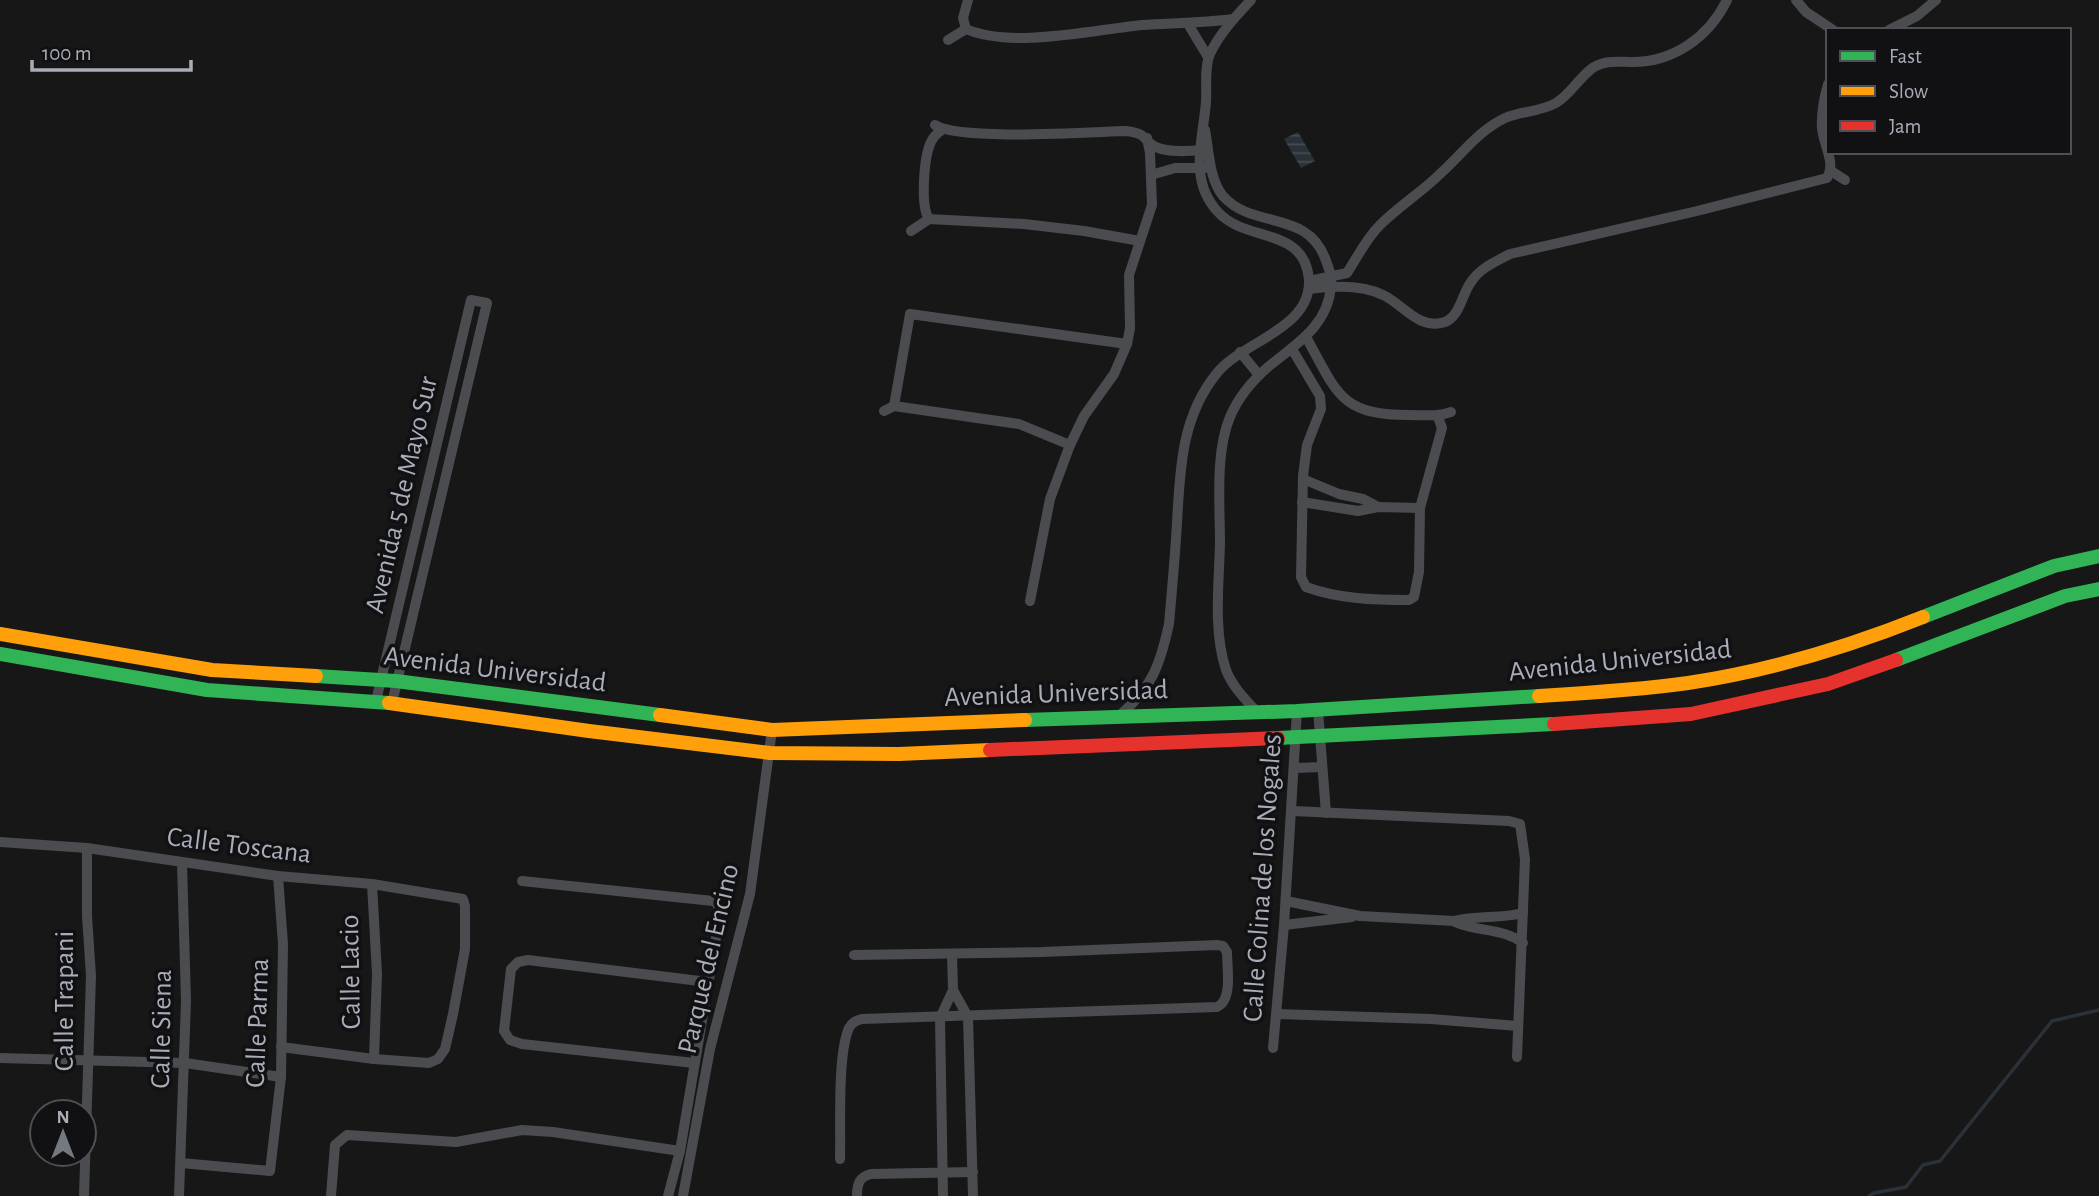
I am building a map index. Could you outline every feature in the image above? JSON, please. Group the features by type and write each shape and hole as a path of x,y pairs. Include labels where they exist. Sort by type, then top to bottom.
{"main road":[{"name":"Avenida Universidad","path":"0,634 212,670 396,681 772,730 1297,711 1629,690 1715,678 1821,653 1891,630 2054,566 2099,556"},
{"name":"Avenida Universidad","path":"0,654 207,690 376,701 770,753 899,754 1320,737 1631,720 1702,712 1828,684 2065,596 2099,589"}],"street":[{"path":"966,29 963,18 968,0"},
{"path":"1119,716 1137,700 1154,676 1163,651 1169,624 1180,471 1187,429 1196,408 1217,373 1240,352 1298,314 1309,285 1304,262 1289,243 1246,230 1228,221 1217,211 1202,185 1199,168 1204,150 1208,57 1233,19 1251,0"},
{"path":"1331,282 1347,273 1378,226 1431,183 1466,145 1487,129 1506,117 1552,106 1595,67 1608,62 1647,61 1684,49 1713,24 1727,0"},
{"path":"1796,0 1806,12 1830,28"},
{"path":"1892,28 1917,16 1936,0"},
{"path":"966,29 978,34 1051,36 1145,25 1233,19"},
{"path":"1188,24 1208,57"},
{"path":"948,40 966,29"},
{"path":"1826,93 1822,126 1826,149"},
{"path":"929,219 924,207 929,145 939,127 974,133 1126,131 1140,133 1156,147 1163,149 1204,150"},
{"path":"1030,601 1050,499 1070,445 1084,416 1114,374 1127,344 1130,328 1129,275 1152,205 1147,138"},
{"path":"1204,150 1222,195 1234,205 1309,234 1322,250 1331,282 1325,311 1316,327 1250,384 1230,418 1223,447 1220,471 1219,612 1222,650 1227,671 1239,692 1257,712"},
{"path":"1309,285 1331,282 1382,294 1422,321 1446,322 1456,313 1472,281 1487,266 1510,254 1814,183 1827,178 1831,171 1828,154"},
{"path":"1151,175 1175,168 1212,168"},
{"path":"1831,171 1845,180"},
{"path":"911,231 929,219 1024,224 1140,241"},
{"name":"Avenida 5 de Mayo Sur","path":"376,701 471,300 487,303 392,703"},
{"path":"894,406 907,312 1127,344"},
{"path":"1306,337 1339,394 1354,407 1374,414 1438,417 1451,412"},
{"path":"1292,349 1320,396 1321,409 1307,445 1303,479 1301,577 1306,587 1326,594 1382,600 1409,600 1414,597 1419,572 1420,508 1442,428 1438,417"},
{"path":"1240,352 1259,375"},
{"path":"1320,396 1334,385"},
{"path":"884,411 894,406 1019,424 1070,445"},
{"path":"1303,479 1339,494 1363,499 1378,507"},
{"path":"1302,502 1358,512 1378,507 1420,508"},
{"name":"Calle Colina de los Nogales","path":"1318,710 1326,813"},
{"name":"Calle Colina de los Nogales","path":"1273,1048 1293,811 1297,711"},
{"name":"Parque del Encino","path":"683,1196 710,1049 750,894 772,730"},
{"path":"1295,768 1322,767"},
{"path":"1293,811 1509,821 1520,824 1525,859 1517,1058"},
{"name":"Calle Toscana","path":"0,842 87,848 278,876 372,884 463,899 465,949 445,1049 438,1059 429,1063 374,1059"},
{"name":"Calle Trapani","path":"84,1196 91,976 87,916 87,848"},
{"name":"Calle Siena","path":"179,1196 186,968 182,863"},
{"name":"Calle Parma","path":"181,1163 270,1171 281,1077 283,944 278,876"},
{"path":"522,881 717,903 720,914 680,1151 668,1196"},
{"name":"Calle Lacio","path":"372,884 377,974 374,1059"},
{"path":"1286,901 1360,916 1454,921 1523,913"},
{"path":"1284,925 1360,916"},
{"path":"1454,921 1467,927 1512,935 1522,943"},
{"path":"840,1159 842,1066 848,1030 853,1023 862,1019 1217,1007 1223,1005 1227,998 1227,952 1223,946 1217,945 1042,952 854,955"},
{"path":"943,1196 940,1018 953,990 952,954"},
{"path":"694,1063 522,1044 510,1040 504,1031 511,969 518,962 528,960 708,982"},
{"path":"953,990 968,1017 973,1196"},
{"path":"1277,1014 1432,1019 1518,1026"},
{"path":"281,1047 374,1059"},
{"path":"0,1058 185,1063 281,1077"},
{"path":"331,1196 335,1145 347,1135 456,1142 502,1133 543,1131 680,1151"},
{"path":"857,1196 857,1187 864,1175 973,1172"}],"shaded area":[{"path":"1298,132 1315,161 1301,168 1284,139"}],"waterway":[{"path":"1869,1196 1906,1187 1923,1165 1940,1161 2052,1021 2099,1010"}],"traffic: fast":[{"path":"1923,617 2054,566 2099,556"},
{"path":"1896,660 2065,596 2099,589"},
{"path":"0,654 207,690 389,703"},
{"path":"316,676 396,681 660,715"},
{"path":"1025,720 1297,711 1539,696"},
{"path":"1278,738 1554,724"}],"traffic: slow":[{"path":"1539,696 1669,685 1748,672 1837,648 1923,617"},
{"path":"0,634 212,670 316,676"},
{"path":"389,703 770,753 899,754 990,750"},
{"path":"660,715 772,730 1025,720"}],"traffic: jam":[{"path":"1554,724 1691,714 1828,684 1896,660"},
{"path":"990,750 1278,738"}]}
